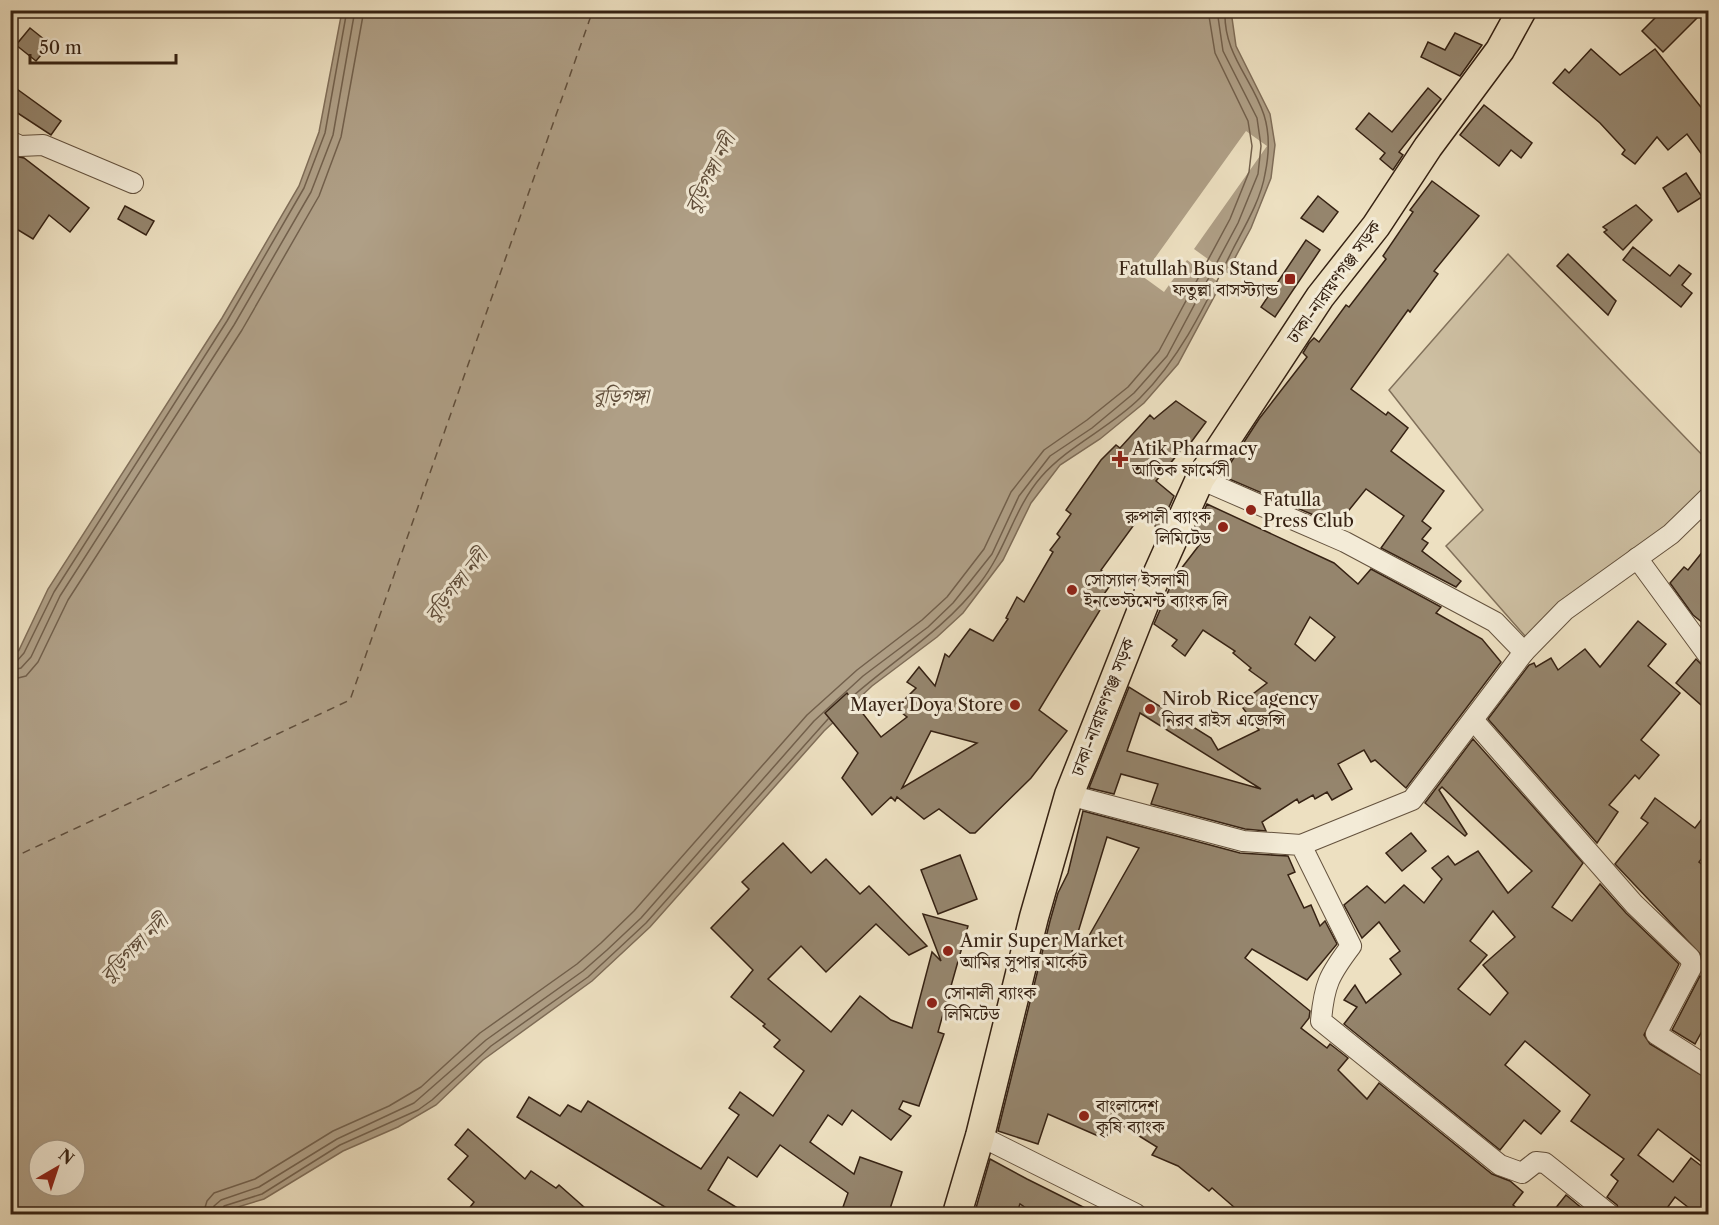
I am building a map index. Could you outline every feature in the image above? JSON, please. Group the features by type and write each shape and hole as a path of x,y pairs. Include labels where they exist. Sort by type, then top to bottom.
{"highway":[{"name":"ঢাকা-নারায়ণগঞ্জ সড়ক","path":"957,1215 980,1136 1034,918 1069,795 1147,597 1200,479 1320,297 1376,226 1428,147 1500,50 1522,10"}],"street":[{"path":"10,141 20,146 43,145 133,183"},
{"path":"1200,479 1345,542 1495,622 1524,652"},
{"path":"1069,795 1243,841 1301,845 1412,800 1474,722 1524,652 1565,610 1671,534 1708,498"},
{"path":"1637,558 1708,655"},
{"path":"1474,722 1634,904 1690,958 1692,966 1656,1034 1708,1067"},
{"path":"1301,845 1351,946 1334,968 1323,990 1321,1021 1500,1165 1522,1173 1536,1162 1545,1163 1609,1215"},
{"path":"980,1136 1136,1215"}],"shaded area":[{"path":"1508,254 1708,461 1708,506 1532,644 1446,546 1483,510 1389,390"}],"water":[{"name":"বুড়িগঙ্গা","path":"342,11 1231,11 1236,46 1270,114 1275,145 1271,178 1251,228 1178,364 1144,403 1100,439 1060,465 1031,503 1003,560 963,613 937,637 872,686 824,731 650,927 592,981 483,1060 436,1105 398,1127 343,1151 264,1199 215,1214 11,1214 11,660 19,650 48,589 222,318 299,186 319,132"}],"pier":[{"path":"1246,131 1267,146 1194,249 1230,275 1224,286 1187,260 1164,292 1142,276"}],"building":[{"path":"1663,10 1705,10 1663,52 1642,31"},
{"path":"30,28 50,44 36,61 16,45"},
{"path":"1455,33 1482,45 1460,76 1421,57 1428,42 1445,50"},
{"path":"1591,49 1620,75 1655,49 1708,116 1708,163 1687,134 1668,150 1657,137 1635,164 1622,154 1625,150 1600,123 1553,83 1565,69 1569,73"},
{"path":"10,84 61,121 51,135 10,108"},
{"path":"1428,88 1441,99 1399,152 1403,155 1393,170 1380,159 1385,153 1356,129 1369,113 1392,132"},
{"path":"1484,105 1532,143 1521,158 1511,150 1499,166 1460,135"},
{"path":"10,155 24,158 89,208 70,232 49,215 33,239 10,225"},
{"path":"1686,173 1702,197 1678,212 1663,188"},
{"path":"1432,181 1479,216 1434,271 1438,274 1410,312 1408,310 1351,389 1386,415 1388,412 1408,428 1391,451 1444,491 1422,521 1431,528 1422,539 1428,543 1422,551 1461,581 1456,587 1381,548 1404,516 1366,489 1337,525 1222,476 1259,419 1307,357 1303,353 1309,343 1314,338 1319,342 1346,305 1349,307 1386,259 1383,256 1413,212 1410,210"},
{"path":"1318,196 1338,212 1323,232 1301,218"},
{"path":"1636,205 1652,220 1623,250 1604,232 1607,230 1603,227"},
{"path":"125,206 154,221 146,235 118,219"},
{"name":"Fatullah Bus Stand ফতুল্লা বাসস্ট্যান্ড","path":"1306,240 1320,250 1275,317 1261,307"},
{"path":"1633,247 1670,276 1679,265 1691,274 1682,285 1692,293 1681,307 1623,260"},
{"path":"1568,254 1616,301 1608,315 1557,266"},
{"path":"1176,401 1206,422 1189,445 1186,444 1156,481 1174,496 1159,529 1141,515 1101,570 1114,580 1104,594 1108,597 1039,710 1067,731 1031,778 975,833 970,833 939,809 924,819 897,797 895,801 891,797 872,815 842,778 858,753 825,713 847,693 881,737 907,717 896,708 916,688 907,682 919,667 935,686 945,654 949,657 970,629 993,641 1008,619 1006,618 1017,597 1024,602 1053,552 1050,550 1060,537 1057,534 1071,514 1066,510 1101,460 1116,445 1120,448 1150,415 1154,419","holes":["931,731 977,743 902,788"]},
{"path":"1207,504 1334,563 1358,584 1371,569 1441,607 1436,613 1482,639 1501,662 1406,788 1375,760 1371,762 1364,750 1338,764 1352,789 1332,800 1327,792 1315,799 1313,795 1299,803 1297,799 1262,822 1266,831 1245,829 1151,804 1158,784 1121,774 1114,794 1089,788 1129,687 1211,738 1218,750 1259,730 1240,704 1267,683 1249,670 1251,668 1233,653 1235,651 1203,630 1185,656 1172,646 1177,640 1154,624 1174,578 1207,535 1196,529","holes":["1310,617 1335,637 1315,661 1295,644","1140,713 1261,789 1127,751"]},
{"path":"1708,545 1708,627 1693,615 1670,583 1684,567 1688,570"},
{"path":"1638,621 1666,644 1648,666 1680,693 1641,740 1659,755 1639,779 1635,775 1609,805 1618,812 1597,843 1488,719 1529,665 1534,663 1536,667 1551,658 1558,670 1585,649 1600,667"},
{"path":"1696,659 1703,666 1708,667 1708,711 1676,683"},
{"path":"1473,739 1583,863 1552,907 1572,921 1600,884 1626,913 1679,964 1644,1035 1650,1044 1708,1079 1708,1167 1658,1129 1638,1155 1673,1182 1691,1158 1708,1171 1708,1215 1698,1215 1675,1197 1662,1215 1621,1215 1617,1205 1607,1197 1618,1181 1611,1175 1624,1159 1571,1121 1590,1095 1525,1041 1505,1065 1560,1111 1541,1134 1524,1120 1500,1150 1344,1024 1357,1007 1344,1000 1355,985 1366,1003 1401,974 1390,959 1400,951 1379,922 1362,938 1344,905 1367,886 1385,903 1404,885 1424,903 1442,879 1432,868 1448,856 1455,865 1478,851 1508,893 1532,871 1442,787 1439,790 1467,834 1465,836 1425,803","holes":["1493,911 1515,937 1483,965 1508,993 1490,1015 1458,989 1487,955 1470,941"]},
{"path":"1655,798 1695,828 1708,811 1708,850 1699,862 1708,869 1708,947 1702,956 1615,864 1648,823 1641,818"},
{"path":"1083,811 1240,853 1288,856 1295,872 1288,875 1304,908 1311,905 1320,926 1325,921 1337,944 1307,980 1252,949 1245,958 1310,1011 1309,1018 1301,1028 1327,1048 1330,1044 1348,1058 1338,1070 1367,1099 1379,1083 1492,1174 1510,1181 1523,1192 1513,1205 1525,1215 1229,1215 1235,1208 1212,1188 1209,1191 1178,1166 1152,1155 1157,1147 1115,1121 1105,1139 1048,1114 1038,1144 998,1131 1050,921 1058,893 1068,873","holes":["1107,837 1139,848 1078,955 1072,952"]},
{"path":"1411,833 1426,851 1402,871 1386,853"},
{"path":"783,843 811,873 826,859 860,894 869,886 927,946 909,955 876,924 826,972 801,946 768,979 831,1032 860,996 891,1020 912,1028 932,952 941,961 923,914 968,926 938,1032 944,1034 919,1106 903,1101 899,1109 911,1116 891,1140 852,1110 842,1125 828,1115 810,1142 854,1174 860,1157 902,1172 888,1215 864,1215 843,1207 848,1193 780,1145 757,1177 728,1157 708,1190 749,1215 678,1215 517,1117 529,1097 560,1116 568,1105 581,1112 588,1101 701,1169 739,1115 729,1108 740,1092 773,1116 804,1071 774,1047 780,1040 763,1026 765,1024 731,997 753,970 711,928 749,889 742,882"},
{"path":"960,855 977,899 938,914 921,870"},
{"path":"1700,976 1708,982 1708,1020 1695,1044 1672,1030"},
{"path":"468,1129 525,1179 531,1171 556,1188 559,1185 593,1215 464,1215 474,1202 448,1179 468,1156 455,1145"},
{"path":"990,1159 1099,1215 1036,1215 1020,1204 1016,1215 974,1215"},
{"path":"1566,1195 1590,1215 1550,1215"}],"ferry route":[{"path":"10,859 350,700 593,10"}],"place":[{"name":"Fatullah Bus Stand ফতুল্লা বাসস্ট্যান্ড","path":"1290,279"},
{"name":"Atik Pharmacy আতিক ফার্মেসী","path":"1120,459"},
{"name":"Fatulla Press Club","path":"1251,510"},
{"name":"রুপালী ব্যাংক লিমিটেড","path":"1223,527"},
{"name":"সোস্যাল ইসলামী ইনভেস্টমেন্ট ব্যাংক লি","path":"1072,590"},
{"name":"Mayer Doya Store","path":"1015,705"},
{"name":"Nirob Rice agency নিরব রাইস এজেন্সি","path":"1150,709"},
{"name":"Amir Super Market আমির সুপার মার্কেট","path":"948,951"},
{"name":"সোনালী ব্যাংক লিমিটেড","path":"932,1003"},
{"name":"বাংলাদেশ কৃষি ব্যাংক","path":"1084,1116"}],"water label":[{"name":"বুড়িগঙ্গা নদী","path":"710,173"},
{"name":"বুড়িগঙ্গা নদী","path":"456,585"},
{"name":"বুড়িগঙ্গা নদী","path":"134,948"}]}
